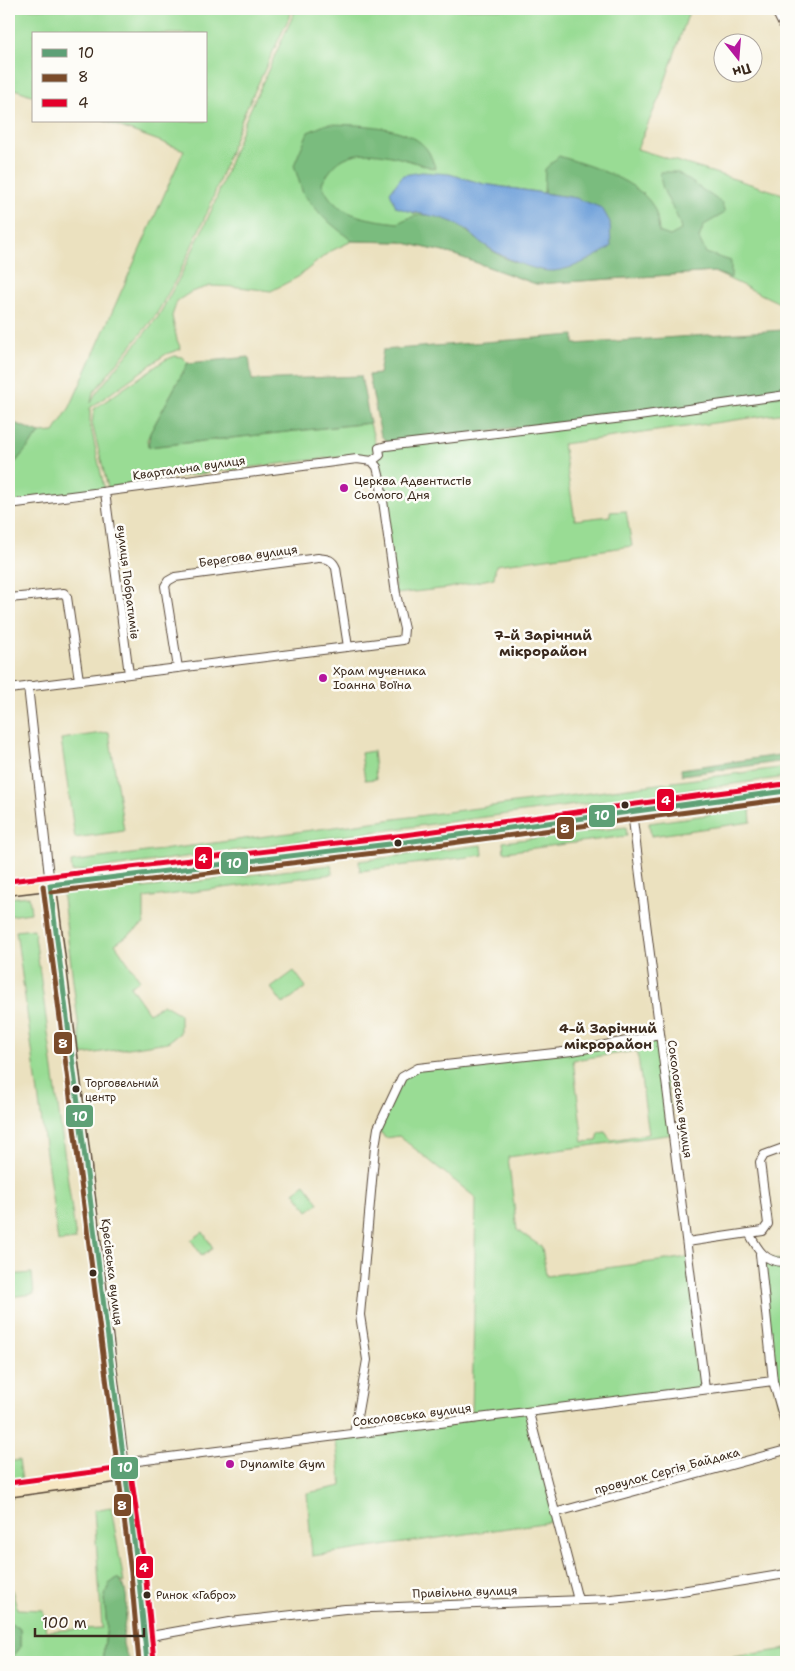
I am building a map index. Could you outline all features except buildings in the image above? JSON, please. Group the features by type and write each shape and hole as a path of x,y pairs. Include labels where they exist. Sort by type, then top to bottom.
{"street":[{"path":"771,9 778,15 786,31"},
{"path":"9,688 403,640 404,630 396,594 380,478 377,467 372,461 380,455 379,448 622,418 786,395"},
{"name":"Квартальна вулиця","path":"9,504 105,492 157,483 357,459 372,461"},
{"name":"вулиця Побратимів","path":"105,492 129,674"},
{"name":"Берегова вулиця","path":"178,668 164,586 168,581 175,577 318,558 334,562 348,646"},
{"path":"9,598 64,593 78,680"},
{"path":"28,686 50,885"},
{"path":"9,889 405,843 786,791"},
{"name":"Соколовська вулиця","path":"632,812 705,1389"},
{"name":"Кресівська вулиця","path":"50,885 123,1469 138,1572 147,1662"},
{"path":"354,1434 366,1360 360,1315 375,1147 378,1128 402,1076 418,1068 572,1051 660,1035"},
{"path":"687,1242 763,1232 768,1224 760,1162 764,1155 786,1147"},
{"path":"749,1234 760,1254 772,1381 786,1426"},
{"path":"760,1254 775,1262 786,1262"},
{"name":"Соколовська вулиця","path":"123,1469 354,1434 772,1381"},
{"path":"529,1413 578,1600"},
{"name":"провулок Сергія Байдака","path":"554,1513 786,1450"},
{"path":"9,1491 123,1469"},
{"name":"Привільна вулиця","path":"145,1637 230,1622 345,1608 578,1600 663,1594 786,1574"}],"green space":[{"path":"9,9 293,9 243,116 210,206 179,274 156,315 93,393 91,403 96,393 158,317 181,275 213,207 246,119 296,9 690,9 660,96 637,149 786,195 786,306 714,272 536,284 452,254 401,242 352,241 329,252 298,277 271,291 210,286 191,292 177,301 172,316 181,349 166,354 90,408 90,423 105,492 9,504 9,470 40,433 54,432 70,407 184,150 107,122 208,122 208,32 32,32 32,95 9,87","holes":["449,174 484,184 576,198 413,214"]},
{"path":"327,124 380,127 406,134 426,148 436,169 391,156 366,153 355,154 341,160 334,166 322,183 334,203 352,214 375,220 398,223 414,216 428,215 441,217 465,230 488,248 505,258 535,267 576,198 544,193 545,169 559,156 609,174 633,186 653,206 659,232 670,236 681,230 663,188 660,172 677,172 722,203 725,213 704,225 699,238 706,253 731,261 731,278 714,272 536,284 452,254 401,242 352,241 324,218 303,194 294,165 308,132"},
{"path":"783,330 784,342 786,343 786,395 400,442 389,443 381,436 369,375 379,374 383,350 574,335 574,344"},
{"path":"175,356 182,357 188,363 150,433 147,440 148,447 370,423 377,451 361,457 329,458 246,468 108,488 92,423 94,409 165,360"},
{"path":"249,357 252,380 361,376 370,423 148,447 150,433 188,363"},
{"path":"786,395 786,413 563,444 575,520 610,516 610,512 626,511 632,546 496,565 494,578 449,588 396,594 380,479 372,461 379,448"},
{"path":"9,421 40,433 9,470"},
{"path":"109,732 124,831 75,838 61,739"},
{"path":"373,751 376,779 365,780 361,753"},
{"path":"786,754 786,761 682,775 681,769"},
{"path":"786,767 786,777 72,872 71,862"},
{"path":"750,809 751,822 651,836 649,823"},
{"path":"626,827 627,836 504,852 503,842"},
{"path":"482,845 483,855 360,871 359,861"},
{"path":"331,865 333,874 144,898 144,924 115,944 140,980 130,986 149,1013 163,1004 180,1014 180,1033 168,1042 82,1055 62,890 142,881 143,888"},
{"path":"29,896 31,913 9,916 9,898"},
{"path":"34,929 76,1240 58,1242 16,931"},
{"path":"294,971 306,987 283,1004 271,988"},
{"path":"660,1035 674,1134 508,1157 517,1230 542,1247 546,1276 689,1257 705,1389 529,1413 557,1521 312,1556 307,1493 342,1486 335,1436 472,1419 476,1198 399,1136 385,1138 378,1128 402,1077 418,1068 538,1055","holes":["637,1051 649,1134 611,1140 605,1132 599,1133 597,1141 583,1142 573,1060"]},
{"path":"305,1184 319,1203 308,1211 294,1192"},
{"path":"203,1232 213,1248 202,1256 191,1240"},
{"path":"760,1254 786,1262 786,1401 779,1404"},
{"path":"32,1273 34,1294 9,1297 9,1275"},
{"path":"19,1460 22,1481 9,1483 9,1462"},
{"path":"111,1507 124,1583 117,1578 110,1584 104,1599 107,1626 102,1662 9,1662 20,1648 20,1629 9,1623 9,1586 11,1586 17,1609 43,1610 46,1631 102,1628 94,1510"},
{"path":"117,1578 122,1584 127,1600 123,1644 131,1662 102,1662 107,1626 104,1599 109,1584"},
{"path":"9,1623 20,1629 20,1648 9,1661"},
{"path":"786,1649 786,1662 701,1662"}],"water":[{"path":"422,172 449,174 484,184 576,198 602,208 610,222 611,247 584,262 562,270 546,271 519,263 480,242 465,229 454,223 438,217 396,207 390,192 403,175"}],"transit line":[{"name":"4","path":"9,881 397,836 785,784"},
{"name":"10","path":"50,885 398,843 786,791"},
{"name":"8","path":"51,892 399,850 786,799"},
{"name":"10","path":"50,885 138,1572 147,1662"},
{"name":"8","path":"43,886 131,1573 139,1662"},
{"name":"4","path":"9,1483 123,1468"},
{"name":"4","path":"131,1474 145,1571 154,1661"}],"place":[{"name":"Церква Адвентистів Сьомого Дня","path":"344,488"},
{"name":"Храм мученика Іоанна Воїна","path":"323,678"},
{"name":"Торговельний центр","path":"76,1089"},
{"name":"Dynamite Gym","path":"230,1464"},
{"name":"Ринок «Габро»","path":"147,1595"}],"district":[{"name":"7-й Зарічний мікрорайон","path":"543,644"},
{"name":"4-й Зарічний мікрорайон","path":"608,1036"}]}
